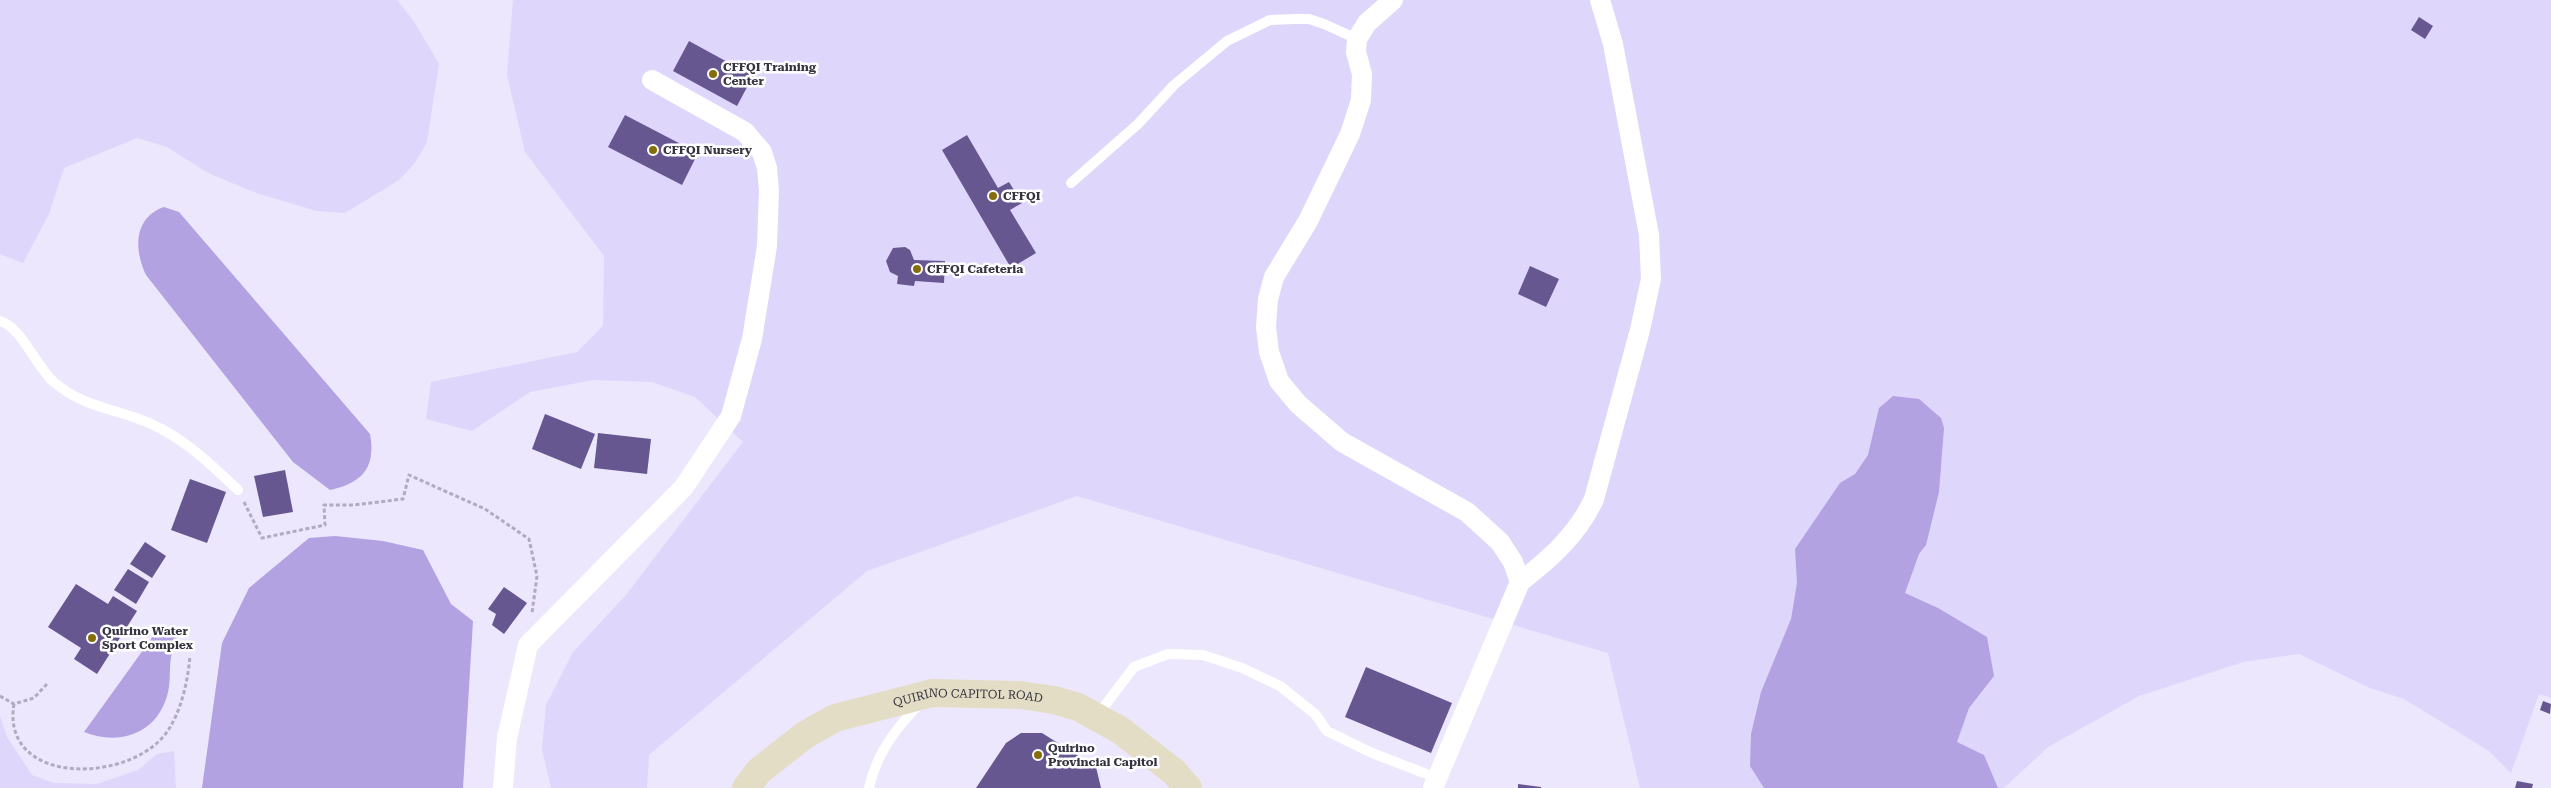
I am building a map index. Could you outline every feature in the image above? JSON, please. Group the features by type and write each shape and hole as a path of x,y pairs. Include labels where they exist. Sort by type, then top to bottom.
{"street":[{"path":"1393,0 1367,23 1357,39 1356,52 1362,74 1361,100 1350,134 1308,220 1274,277 1268,299 1266,327 1269,352 1279,381 1298,404 1342,442 1467,512 1500,542 1512,562 1520,582"},
{"path":"1435,783 1520,582 1543,564 1571,536 1584,519 1594,499 1640,330 1651,279 1649,236 1613,44 1600,0"},
{"path":"503,788 507,738 528,645 684,486 732,416 752,339 767,246 769,191 767,168 762,152 746,132 652,80"},
{"name":"QUIRINO CAPITOL ROAD","path":"746,788 759,771 797,741 835,718 932,693 1020,694 1070,704 1120,730 1174,772 1188,788"}],"lane":[{"path":"1071,184 1138,124 1174,85 1227,42 1270,20 1309,20 1324,24 1357,39"},
{"path":"0,321 12,327 54,382 84,403 140,419 173,434 206,460 238,490"},
{"path":"1096,717 1134,667 1168,654 1203,654 1242,668 1280,686 1315,714 1327,731 1435,783"},
{"path":"869,788 884,747 904,720 932,693"}],"path":[{"path":"238,490 262,538 325,525 324,505 354,506 403,499 409,475 485,509 529,539 538,576 528,645"},
{"path":"99,772 137,758 156,745 169,729 188,677 190,656"},
{"path":"0,696 14,704 34,698 47,684"},
{"path":"12,737 10,718 14,704"}],"shaded area":[{"path":"0,0 397,0 415,23 439,64 427,142 415,163 399,180 345,213 317,211 259,194 208,173 167,147 137,138 64,168 49,214 23,263 0,254"},
{"path":"513,0 2551,0 2551,698 2539,694 2511,773 2489,751 2404,699 2370,688 2299,654 2243,662 2139,696 2048,747 2004,788 1640,788 1608,653 1077,496 867,571 649,755 647,788 551,788 542,749 546,705 573,652 626,595 743,442 695,397 652,382 593,380 530,392 472,431 426,419 431,382 577,352 603,326 604,256 525,152 507,75"},
{"path":"164,207 179,212 370,434 371,456 369,464 359,478 351,483 330,490 293,462 146,275 139,255 139,236 146,219"},
{"path":"1893,396 1919,399 1941,418 1944,428 1939,492 1926,545 1919,554 1905,593 1938,608 1987,637 1994,676 1969,708 1957,742 1984,755 1998,788 1764,788 1750,766 1751,734 1761,692 1791,619 1797,583 1795,549 1840,483 1855,474 1868,455 1879,408"},
{"path":"335,536 383,541 423,550 451,604 473,621 463,788 202,788 222,643 249,588 309,538"},
{"path":"159,628 178,639 172,652 169,687 162,709 154,720 134,734 110,738 84,732"},
{"path":"0,716 7,737 32,775 54,783 97,784 138,770 157,754 174,751 176,788 0,788"}],"building":[{"path":"2419,17 2433,26 2425,39 2411,30"},
{"name":"CFFQI Training Center","path":"689,41 753,76 737,106 673,71"},
{"name":"CFFQI Nursery","path":"625,115 698,153 682,185 608,147"},
{"name":"CFFQI","path":"967,135 998,188 1009,182 1022,203 1010,210 1036,253 1011,268 942,150"},
{"name":"CFFQI Cafeteria","path":"905,247 910,250 914,260 945,261 944,283 915,281 914,286 897,284 898,276 890,272 886,261 893,248"},
{"path":"1530,266 1559,279 1546,307 1518,294"},
{"path":"545,414 595,434 581,469 532,449"},
{"path":"598,433 651,439 647,474 594,468"},
{"path":"285,470 293,512 263,517 254,476"},
{"path":"190,479 226,492 207,543 171,530"},
{"path":"145,542 166,556 152,578 130,564"},
{"path":"128,569 149,582 136,604 114,590"},
{"name":"Quirino Water Sport Complex","path":"76,584 108,604 113,596 137,611 97,674 74,659 81,648 48,627"},
{"path":"504,587 527,603 504,634 492,625 496,614 488,609"},
{"path":"1366,667 1452,703 1431,753 1345,717"},
{"path":"2543,701 2551,704 2550,714 2540,710"},
{"name":"Quirino Provincial Capitol","path":"1021,733 1042,733 1096,767 1101,788 976,788 1006,743"},
{"path":"2517,781 2533,784 2532,788 2515,788"},
{"path":"1518,784 1541,787 1541,788 1518,788"}],"place":[{"name":"CFFQI Training Center","path":"713,74"},
{"name":"CFFQI Nursery","path":"653,150"},
{"name":"CFFQI","path":"993,196"},
{"name":"CFFQI Cafeteria","path":"917,269"},
{"name":"Quirino Water Sport Complex","path":"92,638"},
{"name":"Quirino Provincial Capitol","path":"1038,755"}]}
